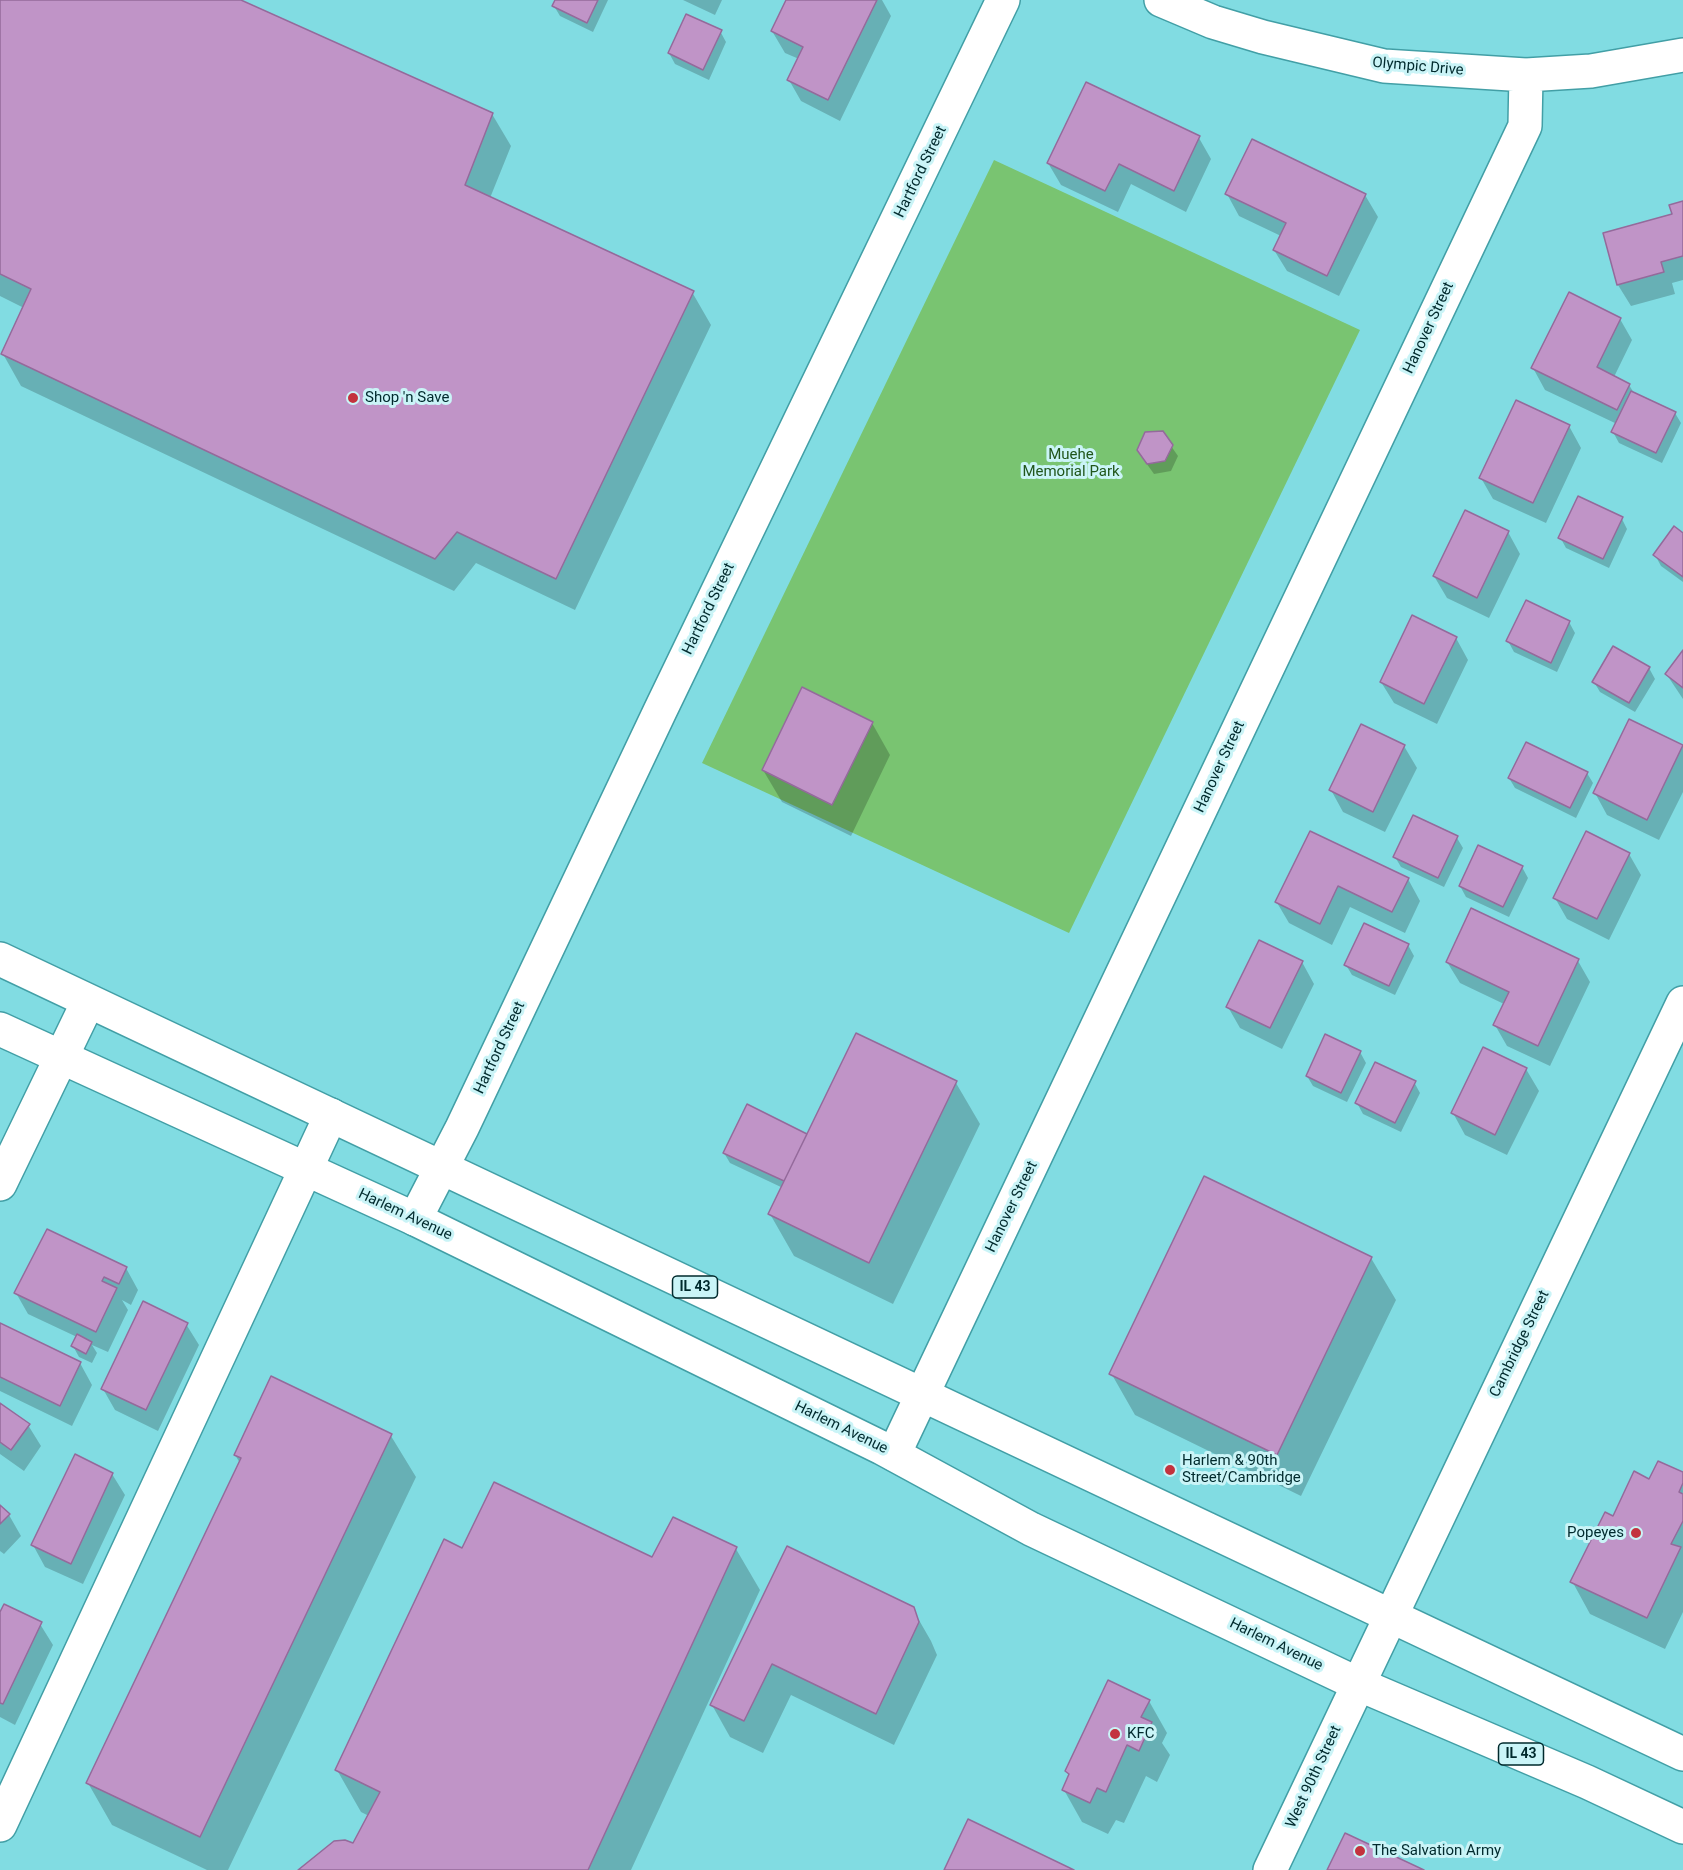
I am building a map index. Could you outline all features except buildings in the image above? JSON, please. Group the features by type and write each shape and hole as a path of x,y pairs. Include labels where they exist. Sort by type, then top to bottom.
{"street":[{"name":"Hartford Street","path":"415,1219 1003,0"},
{"name":"Olympic Drive","path":"1161,0 1214,22 1263,37 1384,66 1526,75 1591,71 1683,55"},
{"name":"Hanover Street","path":"894,1454 1525,126 1526,75"},
{"name":"IL 43","path":"0,959 1683,1754"},
{"path":"0,1184 88,1002"},
{"name":"Cambridge Street","path":"1358,1684 1680,1017"},
{"name":"Harlem Avenue","path":"0,1029 415,1219 894,1454 1031,1529 1358,1684 1587,1782 1683,1827"},
{"path":"0,1825 308,1170 331,1116"},
{"name":"West 90th Street","path":"1270,1870 1358,1684"}],"green space":[{"name":"Muehe Memorial Park","path":"994,160 1360,330 1069,933 702,763"}],"place":[{"name":"Shop 'n Save","path":"353,398"},
{"name":"Harlem & 90th Street/Cambridge","path":"1170,1470"},
{"name":"Popeyes","path":"1636,1533"},
{"name":"KFC","path":"1115,1734"},
{"name":"The Salvation Army","path":"1360,1851"}]}
